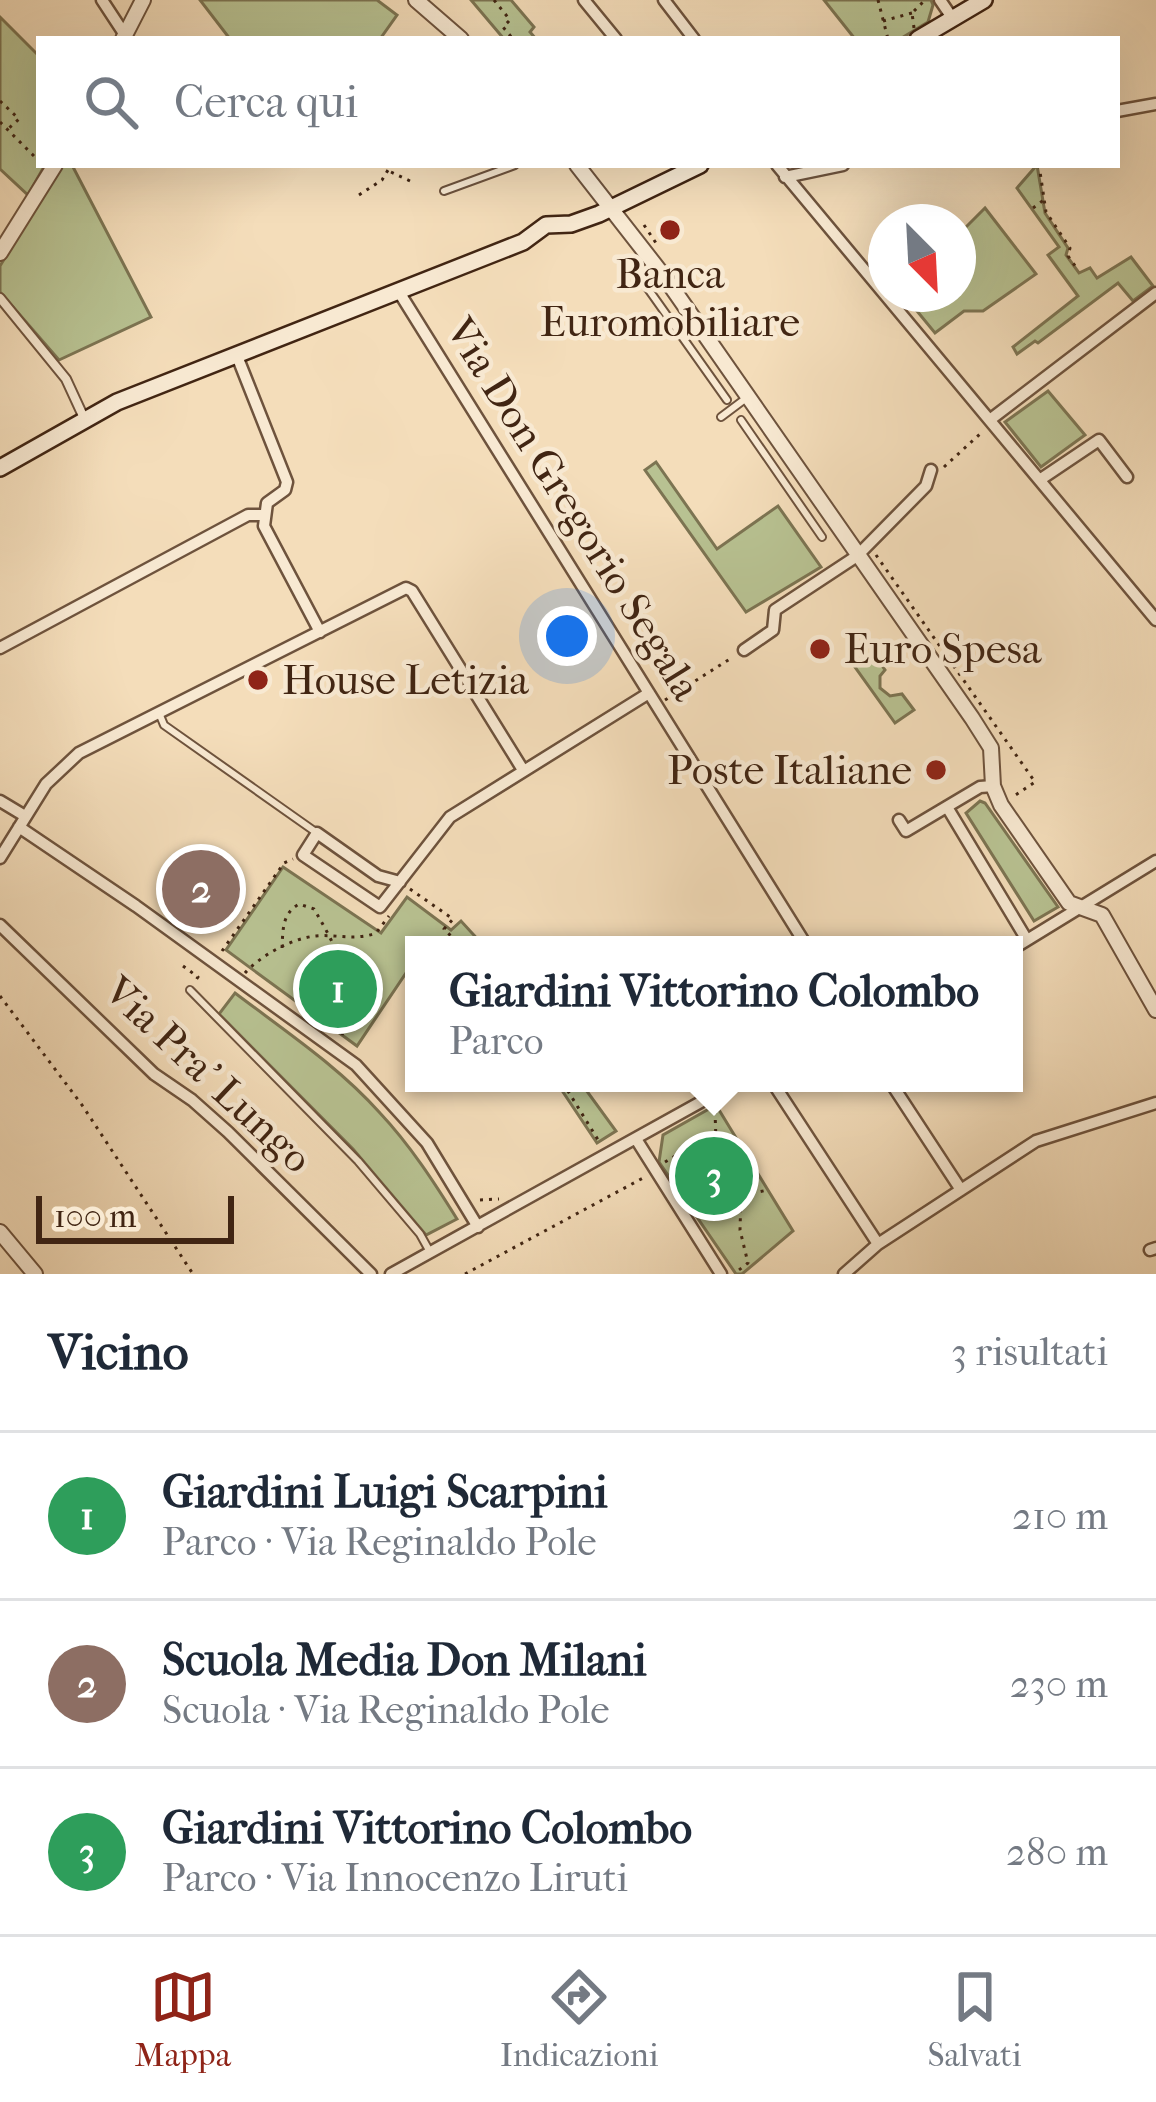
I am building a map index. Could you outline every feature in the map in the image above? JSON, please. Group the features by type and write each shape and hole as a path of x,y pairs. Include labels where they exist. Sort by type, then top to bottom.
{"main road":[{"path":"923,36 984,0"},
{"path":"0,468 117,402 523,242 546,225 579,222 694,168"}],"street":[{"path":"102,0 123,36"},
{"path":"125,36 143,0"},
{"path":"416,0 458,36"},
{"path":"584,0 614,36"},
{"path":"664,0 692,36"},
{"path":"940,0 952,19"},
{"path":"1120,110 1156,104"},
{"path":"0,253 53,168"},
{"path":"579,168 666,279 988,742 993,786 1001,806 1069,903 1102,915 1156,1010"},
{"path":"779,168 1156,620"},
{"path":"785,177 828,168"},
{"name":"Via Don Gregorio Segala","path":"399,292 800,936"},
{"path":"992,419 1156,293"},
{"path":"0,298 66,379 84,419"},
{"path":"237,356 287,482 286,490 267,503 264,526 320,632"},
{"path":"1041,479 1099,440 1127,477"},
{"path":"744,650 773,630 775,610 857,556 926,486 931,470"},
{"path":"0,648 248,515 262,515"},
{"path":"0,858 64,765 401,589 412,590 523,770"},
{"path":"400,882 378,876 317,833 303,855 380,908 400,882 450,817 649,693"},
{"path":"899,820 906,831 980,788 993,786"},
{"path":"0,801 22,822 335,1048 395,1104 438,1160 478,1227"},
{"path":"947,807 1028,940"},
{"path":"1023,943 1156,861"},
{"name":"Via Pra' Lungo","path":"0,925 154,1074 227,1132 371,1274"},
{"path":"391,1274 719,1092"},
{"path":"779,1092 878,1244"},
{"path":"897,1092 961,1190"},
{"path":"844,1274 878,1244 1036,1141 1156,1103"},
{"path":"636,1139 721,1274"},
{"path":"0,1232 35,1274"}],"lane":[{"path":"444,191 507,168"},
{"path":"634,269 727,400"},
{"path":"650,292 666,279"},
{"path":"712,379 727,367"},
{"path":"722,417 748,397"},
{"path":"741,421 822,537"},
{"path":"757,443 772,432"},
{"path":"811,521 826,510"},
{"path":"158,713 164,725 317,833"},
{"path":"190,990 358,1161 430,1252"}],"path":[{"path":"494,0 510,20 503,27 510,36"},
{"path":"878,0 887,36"},
{"path":"881,22 912,13 926,0"},
{"path":"912,13 917,36"},
{"path":"0,100 19,119 8,130"},
{"path":"0,122 36,158"},
{"path":"359,195 375,187 390,168 394,177 410,181"},
{"path":"1040,168 1046,212 1078,269"},
{"path":"1033,208 1045,199"},
{"path":"931,470 947,466 992,419"},
{"path":"664,700 744,650"},
{"path":"222,951 284,863 303,855"},
{"path":"400,882 453,919 444,929 451,936"},
{"path":"241,980 248,968 282,948 318,936 376,933 398,903"},
{"path":"282,948 285,917 299,904 314,909 333,938 347,990 348,1020 342,1035"},
{"path":"183,966 198,977 190,990"},
{"path":"0,996 92,1119 193,1274"},
{"path":"569,1092 601,1144"},
{"path":"715,1111 718,1170 741,1195 740,1230 748,1263 735,1273"},
{"path":"465,1274 656,1172 714,1132"},
{"path":"741,1195 768,1190"}],"green space":[{"path":"200,0 377,0 397,15 382,36 228,36"},
{"path":"471,0 511,0 534,27 530,32 533,36 501,36"},
{"path":"824,0 931,0 928,22 905,36 853,36"},
{"path":"0,17 36,53 36,168 43,168 28,195 0,169"},
{"path":"59,168 74,168 151,317 59,360 0,292 0,266"},
{"path":"1038,168 1045,213 1079,273 1090,268 1097,278 1131,257 1153,286 1133,301 1118,283 1017,354 1013,347 1078,296 1048,255 1059,247 1017,188"},
{"path":"985,208 1036,274 983,311 976,311 976,217"},
{"path":"918,312 963,312 935,333"},
{"path":"1048,391 1085,435 1041,467 1005,422"},
{"path":"656,462 717,549 778,506 821,567 746,612 645,470"},
{"path":"874,654 885,670 880,688 890,696 902,694 914,710 895,723 855,667"},
{"path":"980,801 1058,907 1034,921 966,813"},
{"path":"283,867 381,933 407,897 451,930 461,921 475,936 405,936 405,974 357,1046 226,950"},
{"path":"235,993 364,1096 411,1151 457,1219 426,1235 353,1149 219,1014"},
{"path":"563,1092 588,1092 616,1131 597,1143"},
{"path":"716,1105 793,1231 742,1274 736,1274 659,1162 663,1135"}],"place":[{"name":"Banca Euromobiliare","path":"670,230"},
{"name":"Euro Spesa","path":"820,649"},
{"name":"House Letizia","path":"258,680"},
{"name":"Poste Italiane","path":"936,770"},
{"name":"Scuola Media Don Milani","path":"201,889"},
{"name":"Giardini Luigi Scarpini","path":"338,989"},
{"name":"Giardini Vittorino Colombo","path":"714,1176"}]}
